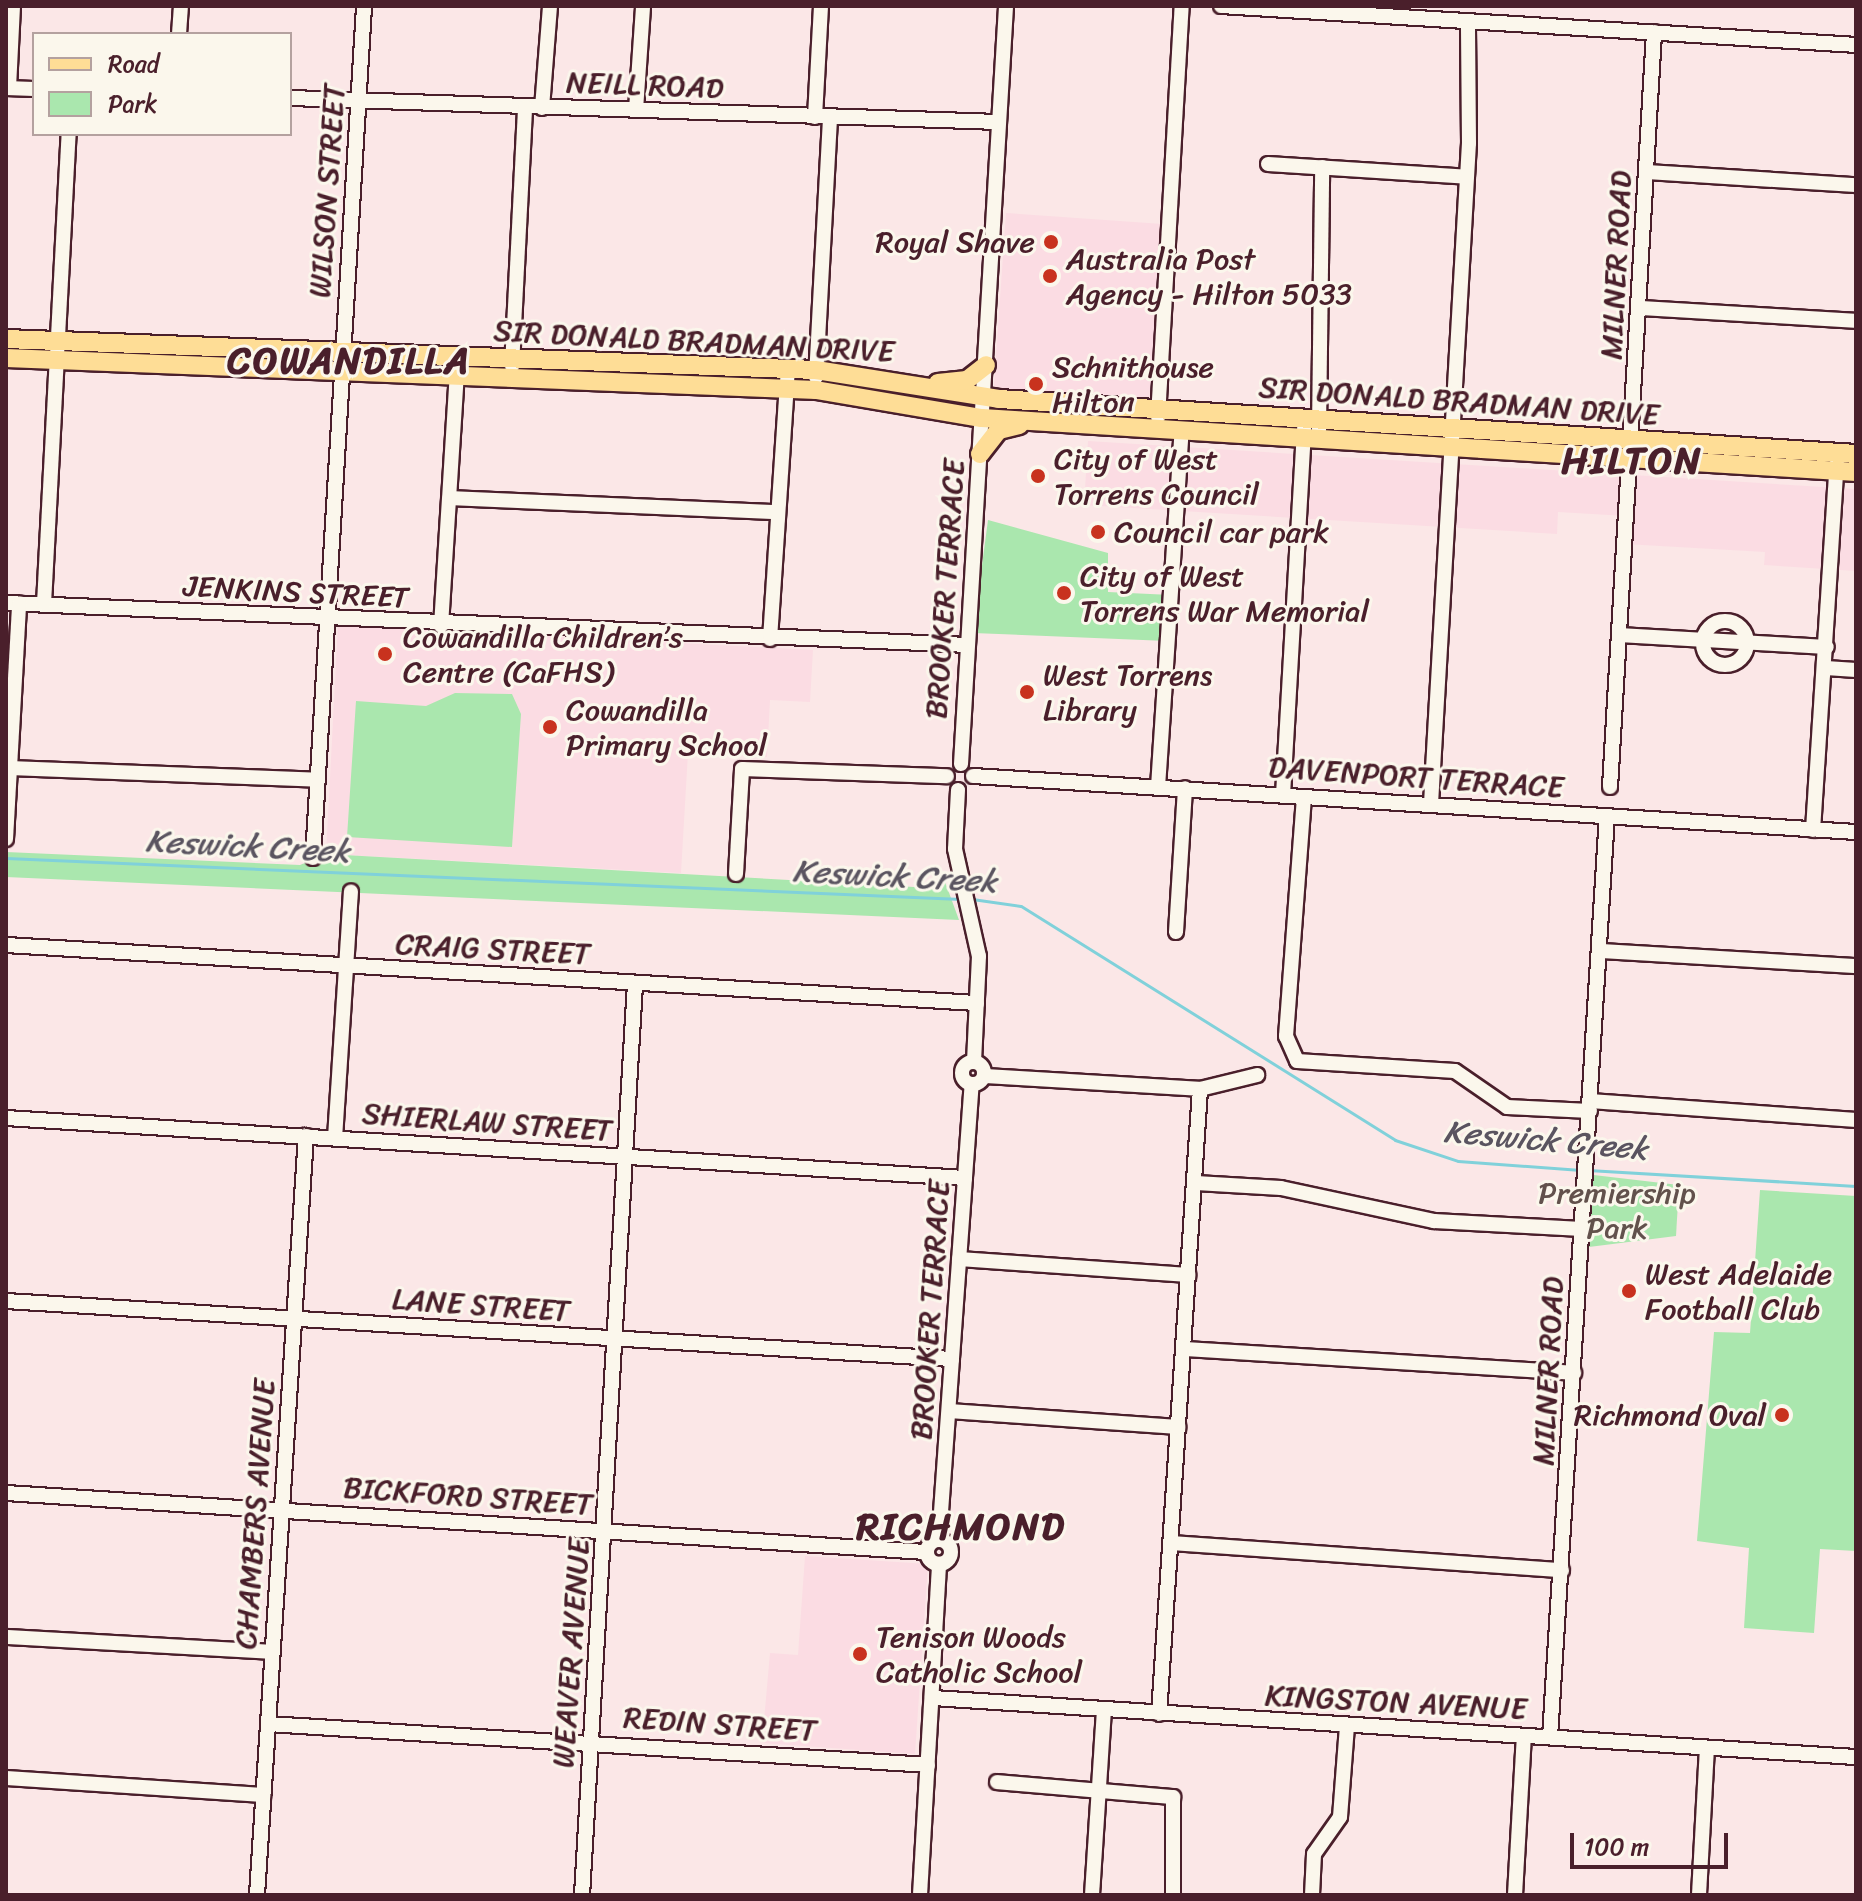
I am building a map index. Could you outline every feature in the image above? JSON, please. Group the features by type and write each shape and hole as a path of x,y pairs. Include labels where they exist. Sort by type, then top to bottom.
{"main road":[{"name":"SIR DONALD BRADMAN DRIVE","path":"6,339 55,350 342,371 458,366 816,370 923,383 984,397 1159,409 1452,447 1632,449 1844,459 1856,472"},
{"name":"SIR DONALD BRADMAN DRIVE","path":"6,358 55,350 343,352 458,366"},
{"path":"923,383 967,380 986,365"},
{"name":"SIR DONALD BRADMAN DRIVE","path":"512,368 816,390 982,418 1182,430 1450,427 1632,449"},
{"path":"980,454 999,430 1041,420"}],"street":[{"path":"13,6 7,88 32,89"},
{"path":"179,32 181,6"},
{"name":"WILSON STREET","path":"313,858 364,6"},
{"path":"542,108 550,6"},
{"path":"636,110 643,6"},
{"path":"816,390 823,117 821,6"},
{"name":"BROOKER TERRACE","path":"961,764 1006,6"},
{"path":"1157,429 1182,6"},
{"path":"1221,6 1441,13 1468,21 1856,45"},
{"path":"1431,804 1452,447 1450,427 1467,177 1468,21"},
{"name":"MILNER ROAD","path":"1610,787 1654,32"},
{"name":"NEILL ROAD","path":"292,98 998,122"},
{"path":"512,368 525,107"},
{"path":"44,604 55,350 69,136"},
{"path":"1268,164 1467,177"},
{"path":"1283,795 1312,429 1323,349 1315,294 1322,167"},
{"path":"1647,172 1856,185"},
{"path":"1640,308 1856,321"},
{"path":"441,626 458,366"},
{"path":"770,639 788,369"},
{"path":"1158,787 1182,430"},
{"path":"1813,830 1844,459"},
{"path":"450,498 777,512"},
{"path":"6,839 13,603"},
{"name":"JENKINS STREET","path":"13,603 441,626 967,645"},
{"path":"1713,621 1737,621 1742,643 1739,665 1714,665 1707,661 1713,621"},
{"path":"1619,635 1827,647"},
{"path":"1826,668 1856,670"},
{"path":"736,874 742,769 947,776 961,764 973,776 958,790"},
{"path":"10,768 318,780"},
{"path":"947,776 958,790 955,849 971,910 977,1003 974,1062 978,1080 1200,1089 1257,1075"},
{"name":"DAVENPORT TERRACE","path":"973,776 1856,832"},
{"path":"1176,932 1185,788"},
{"path":"1304,797 1286,1036 1297,1061 1455,1071 1507,1107 1590,1106 1856,1120"},
{"name":"MILNER ROAD","path":"1550,1737 1607,816"},
{"path":"335,1138 351,892"},
{"name":"CRAIG STREET","path":"6,945 977,1003"},
{"path":"1600,951 1856,966"},
{"name":"WEAVER AVENUE","path":"582,1895 618,1340 635,984"},
{"name":"BROOKER TERRACE","path":"939,1564 951,1553 939,1540 965,1178 978,1080"},
{"path":"1159,1714 1200,1089"},
{"name":"SHIERLAW STREET","path":"6,1118 965,1178"},
{"name":"CHAMBERS AVENUE","path":"257,1895 306,1136"},
{"path":"1196,1183 1281,1188 1434,1221 1582,1229"},
{"path":"959,1259 1188,1275"},
{"name":"LANE STREET","path":"6,1301 952,1359"},
{"path":"1184,1349 1574,1373"},
{"path":"949,1411 1178,1427"},
{"name":"BICKFORD STREET","path":"6,1493 927,1552"},
{"path":"920,1895 939,1564 927,1552 939,1540"},
{"path":"1171,1543 1562,1570"},
{"path":"6,1637 272,1652"},
{"name":"KINGSTON AVENUE","path":"933,1698 1856,1757"},
{"path":"1092,1895 1104,1710"},
{"name":"REDIN STREET","path":"268,1724 591,1741 928,1765"},
{"path":"1312,1895 1314,1854 1340,1817 1347,1726"},
{"path":"1515,1895 1524,1736"},
{"path":"1699,1895 1707,1748"},
{"path":"6,1778 263,1795"},
{"path":"997,1782 1165,1794 1177,1802 1173,1895"}],"shaded area":[{"path":"1006,213 1163,224 1150,403 994,392"},
{"path":"1088,441 1856,489 1856,571 1764,565 1765,552 1625,544 1626,516 1558,512 1557,534 1084,505"},
{"name":"Cowandilla Primary School","path":"338,625 813,650 810,702 770,700 767,757 688,753 681,873 326,854"},
{"name":"Tenison Woods Catholic School","path":"805,1556 928,1564 915,1754 762,1743 770,1653 798,1655"}],"green space":[{"path":"988,520 1108,553 1108,592 1171,595 1167,641 973,633"},
{"path":"455,693 512,694 521,714 512,847 347,837 356,701 426,706"},
{"path":"6,852 300,865 326,854 932,888 944,879 959,920 6,877"},
{"name":"Premiership Park","path":"1585,1174 1679,1185 1676,1236 1581,1248"},
{"name":"Richmond Oval","path":"1760,1190 1856,1196 1856,1551 1820,1549 1814,1633 1744,1628 1749,1548 1697,1541 1714,1332 1750,1333"}],"waterway":[{"name":"Keswick Creek","path":"6,858 961,899"},
{"name":"Keswick Creek","path":"972,899 1021,906 1395,1140 1458,1161 1581,1170"},
{"name":"Keswick Creek","path":"1588,1170 1856,1186"}],"place":[{"name":"Royal Shave","path":"1051,242"},
{"name":"Australia Post Agency - Hilton 5033","path":"1050,276"},
{"name":"Schnithouse Hilton","path":"1036,384"},
{"name":"City of West Torrens Council","path":"1038,476"},
{"name":"Council car park","path":"1098,532"},
{"name":"City of West Torrens War Memorial","path":"1064,593"},
{"name":"Cowandilla Children’s Centre (CaFHS)","path":"385,654"},
{"name":"West Torrens Library","path":"1027,692"},
{"name":"Cowandilla Primary School","path":"550,727"},
{"name":"West Adelaide Football Club","path":"1629,1291"},
{"name":"Richmond Oval","path":"1782,1415"},
{"name":"Tenison Woods Catholic School","path":"860,1654"}],"district":[{"name":"COWANDILLA","path":"349,361"},
{"name":"HILTON","path":"1632,461"},
{"name":"RICHMOND","path":"961,1527"}]}
